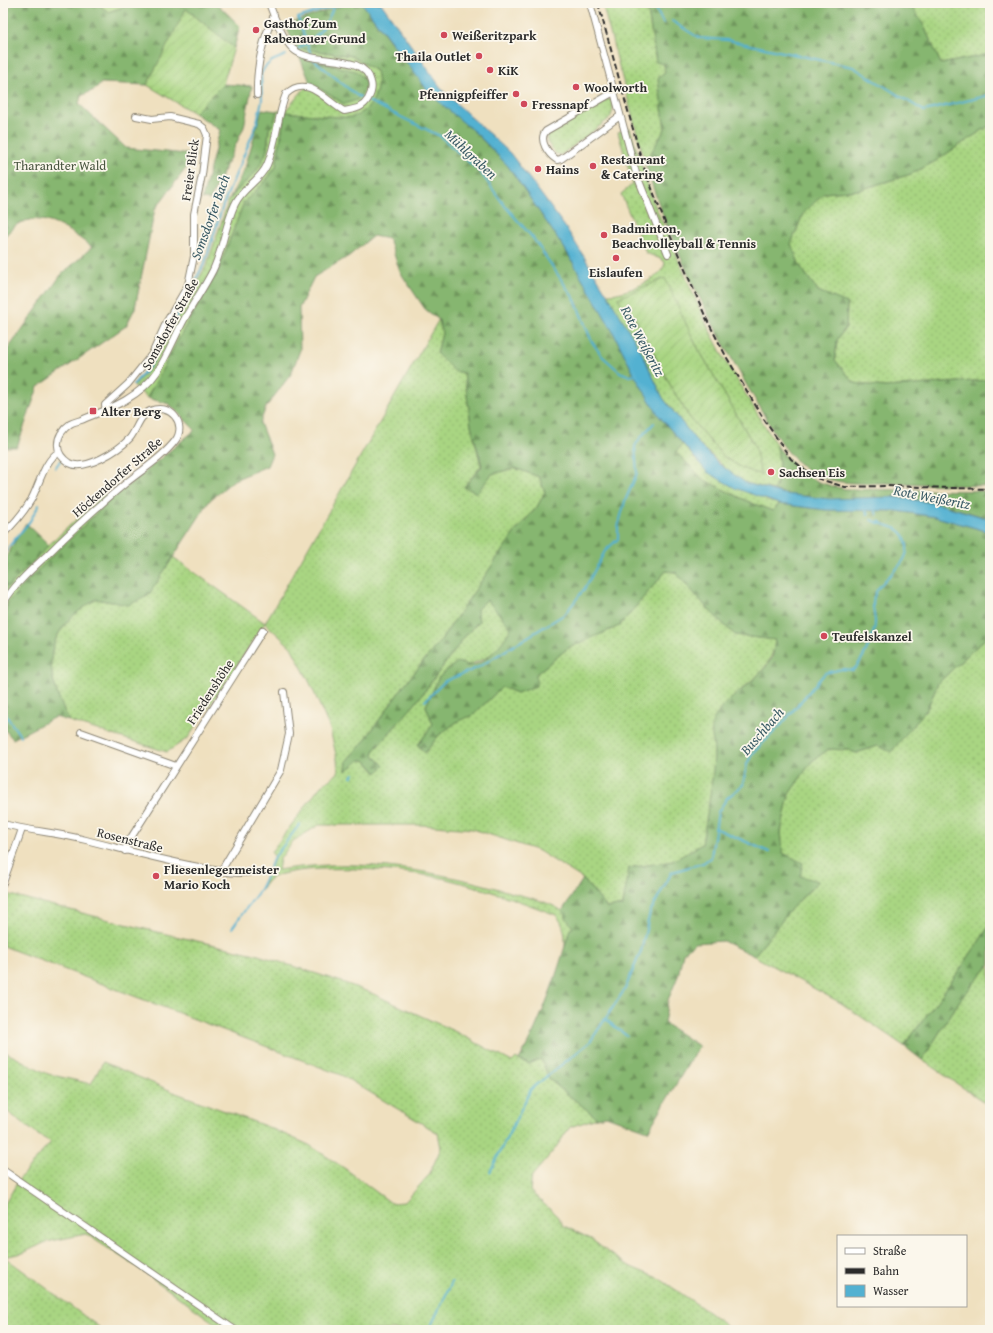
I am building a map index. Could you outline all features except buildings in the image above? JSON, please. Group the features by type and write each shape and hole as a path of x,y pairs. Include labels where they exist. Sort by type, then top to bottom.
{"street":[{"name":"Somsdorfer Straße","path":"106,410 128,399 146,385 157,373 186,315 213,269 236,201 246,189 259,178 267,166 286,94 293,88 300,85 318,92 332,104 344,111 358,108 365,103 371,94 372,86 370,75 362,68 352,63 310,57 299,53 292,48 269,3"},
{"path":"590,3 636,174 668,254"},
{"path":"257,95 256,78 258,59 274,15"},
{"path":"614,92 546,131 542,137 542,141 553,158 557,160 620,116"},
{"name":"Freier Blick","path":"106,410 105,405 124,389 152,354 167,321 188,285 194,256 194,214 202,175 207,136 204,128 191,122 170,117 152,119 136,116"},
{"name":"Höckendorfer Straße","path":"3,604 7,597 29,572 75,527 168,449 177,439 180,428 178,418 170,410 160,408 148,411 140,419 129,439 113,451 88,464 79,466 71,464 64,459 59,452"},
{"path":"3,534 22,514 31,500 46,466 59,452 57,444 65,429 70,424 106,410"},
{"name":"Friedenshöhe","path":"125,850 127,844 263,630"},
{"path":"221,871 281,770 289,734 284,692"},
{"path":"81,732 176,766"},
{"name":"Rosenstraße","path":"3,824 22,829 60,834 181,864 243,874 252,872"},
{"path":"3,884 22,829"},
{"path":"3,1170 235,1330"}],"green space":[{"name":"Tharandter Wald","path":"14,3 97,3 108,12 136,3 216,3 240,26 234,48 186,9 147,85 101,83 96,89 81,96 79,104 126,148 196,155 155,209 135,308 126,326 38,387 17,447 3,447 3,356 61,275 92,247 66,229 46,221 26,221 16,225 3,238 3,13"},
{"path":"97,3 136,3 108,12"},
{"path":"349,3 362,3 403,59 508,166 565,249 611,328 635,376 659,416 683,444 676,452 704,480 749,502 773,511 779,504 826,510 897,511 936,517 990,532 990,634 938,683 927,709 891,752 878,746 856,753 848,750 829,749 812,761 789,794 781,832 783,853 803,863 800,876 818,881 791,909 754,956 723,941 695,943 683,953 678,976 668,1000 664,1023 699,1046 648,1131 606,1116 597,1118 550,1080 541,1059 529,1064 519,1060 528,1044 542,1012 570,929 573,928 562,911 583,879 607,908 623,905 629,868 673,861 702,844 710,799 714,753 712,730 713,721 728,701 752,681 766,666 772,658 775,640 735,635 711,612 675,572 666,571 619,626 568,648 536,674 536,686 517,693 502,687 473,715 458,721 439,735 425,753 418,745 433,724 426,706 439,677 457,662 469,665 475,664 488,657 499,646 511,628 487,600 477,609 479,621 466,635 415,704 375,749 373,754 384,766 377,773 365,760 360,760 346,771 347,760 362,744 405,684 441,640 515,532 537,507 545,492 539,477 515,468 492,474 477,493 464,487 482,466 471,425 464,373 454,371 437,354 442,333 439,320 425,309 400,272 389,239 373,236 349,256 314,277 299,308 300,350 291,374 266,407 260,423 272,454 267,466 234,480 210,500 148,596 128,605 96,599 74,615 63,627 56,640 52,653 51,666 57,693 69,721 55,717 13,739 3,728 3,625 8,602 35,573 110,500 195,430 169,404 147,398 184,329 218,271 244,202 265,182 276,167 285,112 331,117 353,117 366,110 374,98 377,85 376,71 352,56 296,48 285,25"},
{"path":"602,3 650,3 648,11 656,61 664,64 665,73 658,78 665,129 645,163"},
{"path":"650,3 909,3 923,24 941,64 990,54 990,125 934,162 911,174 859,190 824,193 803,214 791,244 800,266 818,291 847,303 846,327 837,340 835,360 854,383 885,387 988,380 990,378 990,486 859,483 835,481 819,476 808,470 798,462 780,442 737,368 692,282 666,224 645,163 665,129 658,78 665,73 664,64 656,62 648,10"},
{"path":"909,3 990,3 990,54 941,64 923,24"},
{"path":"186,9 234,48 223,84 194,113 147,85"},
{"path":"296,48 352,56 376,71 377,85 374,98 366,110 353,117 331,117 285,112 276,167 265,182 244,202 218,271 184,329 147,398 134,386 150,368 207,264 229,200 254,174 268,143 269,129 274,123 277,111 285,111 310,82 344,104 337,66 300,58"},
{"path":"300,58 356,71 365,80 366,88 357,100 344,104 310,82"},
{"path":"223,84 252,86 244,127 210,200 202,199 220,130 194,113"},
{"path":"607,99 611,100 613,108 609,119 561,155 556,154 547,142 547,136"},
{"path":"262,109 277,111 274,123 269,129 267,150 262,162 254,174 229,200 245,168"},
{"path":"990,125 990,378 988,380 885,387 854,383 835,360 837,340 846,327 847,304 818,291 800,266 791,244 803,214 824,193 859,190 911,174 934,162"},
{"path":"630,128 651,196 704,319 725,360 777,446 780,474 774,490 746,483 732,474 697,442 663,398 641,351 607,294 622,292 641,285 658,274 663,268 665,262 646,253 621,194 633,184 618,132","holes":["680,313 695,343 755,447 713,445 690,418 634,318"]},
{"path":"665,278 695,343 755,447 761,475 742,468 724,457 690,418 673,390 635,318 630,319 618,298"},
{"path":"439,319 442,333 437,354 464,373 471,425 481,466 464,487 477,493 492,474 515,468 539,477 545,492 537,507 515,532 441,640 405,684 362,744 347,760 346,771 360,760 365,760 376,773 383,766 373,754 375,749 415,704 466,635 479,622 477,609 487,599 512,628 502,645 486,658 439,677 426,706 433,724 418,745 425,753 439,735 458,721 473,715 502,687 517,693 536,674 568,648 619,626 666,571 675,572 711,612 735,635 776,640 773,651 765,667 730,701 711,728 714,771 702,844 673,861 629,868 623,905 607,908 583,879 539,851 473,829 422,825 319,825 293,841 280,859 278,870 308,866 337,865 396,868 455,878 538,900 552,905 562,911 573,928 570,929 565,948 565,934 563,926 556,915 488,891 446,879 384,870 309,870 289,872 273,877 261,890 275,857 271,852 320,787 338,773 337,759 330,729 310,683 291,647 265,623"},
{"path":"683,444 696,460 768,501 779,504 773,511 749,502 704,480 676,452"},
{"path":"777,446 799,470 815,480 834,487 846,489 990,491 990,519 943,505 907,498 895,497 849,500 823,499 798,497 774,490 780,474"},
{"path":"104,494 110,500 35,573 9,602 3,625 3,592 28,564"},
{"path":"26,523 49,545 3,592 3,562"},
{"path":"173,557 265,623 188,738 167,752 69,721 57,693 51,666 52,653 56,640 63,627 74,615 96,599 112,602 148,596"},
{"path":"990,634 990,925 959,971 904,1046 841,1003 754,956 791,909 818,882 800,876 783,853 781,832 789,794 812,761 829,749 848,750 856,753 878,746 909,729 927,709 938,683"},
{"path":"3,893 157,932 255,954 371,993 456,1032 512,1062 516,1058 519,1060 541,1058 550,1080 597,1118 570,1127 554,1150 532,1176 530,1191 557,1216 564,1226 591,1239 631,1267 660,1279 711,1314 731,1330 224,1330 137,1267 86,1234 46,1242 23,1253 3,1257 3,1207 20,1178 51,1142 38,1135 3,1108 3,1051 48,1074 91,1084 103,1062 176,1093 268,1127 309,1145 347,1170 391,1203 405,1202 429,1175 441,1148 438,1133 341,1075 3,946"},
{"path":"990,925 990,964 960,1000 922,1060 904,1046 959,971"},
{"path":"990,964 990,1106 922,1060 960,1000"},
{"path":"3,1257 103,1330 19,1330 3,1327"}],"water":[{"path":"362,3 381,3 444,92 510,153 568,231 641,351 663,398 697,442 719,464 746,483 784,494 830,499 893,497 942,505 990,519 990,532 936,517 897,511 826,510 779,504 735,488 707,472 659,416 635,376 611,328 565,249 508,166 478,135 431,95"}],"waterway":[{"name":"Somsdorfer Bach","path":"298,49 316,36 324,26 334,6 345,3"},
{"path":"657,3 657,11 663,23"},
{"name":"Mühlgraben","path":"311,55 298,18 334,6"},
{"path":"672,21 699,38 727,40 853,67 924,111 990,95"},
{"name":"Somsdorfer Bach","path":"133,385 150,365 205,262 223,205 256,126 262,100 261,74 265,67 272,61 286,55"},
{"name":"Mühlgraben","path":"313,59 356,95 440,136 480,172 505,206 533,238 575,300 592,342 602,356 620,372 630,376 636,375"},
{"path":"425,701 445,681 477,668 565,614 585,588 605,551 618,539 618,527 625,501 637,473 635,446 654,423"},
{"name":"Somsdorfer Bach","path":"55,468 60,461"},
{"name":"Somsdorfer Bach","path":"3,554 30,521 39,505"},
{"path":"865,509 868,515"},
{"path":"875,509 877,515"},
{"name":"Buschbach","path":"490,1172 531,1089 590,1042 625,989 641,951 650,912 672,872 703,863 711,857 718,812 727,798 743,785 747,764 752,754 781,725 825,673 842,669 853,670 860,661 871,639 875,626 873,604 875,594 884,581 902,562 906,555 907,547 905,538 900,531 891,526 871,520"},
{"name":"Buschbach","path":"879,521 883,524"},
{"path":"3,706 7,717 21,737"},
{"path":"351,777 354,774"},
{"path":"268,872 273,859 300,824"},
{"path":"715,828 769,852"},
{"path":"232,928 259,891 266,877"},
{"path":"605,1019 627,1036"},
{"path":"429,1330 452,1282"}],"railway":[{"path":"598,3 643,165 667,228 706,318 727,358 765,421 791,459 816,478 845,487 884,486 990,489"}],"place":[{"name":"Gasthof Zum Rabenauer Grund","path":"256,30"},
{"name":"Weißeritzpark","path":"444,35"},
{"name":"Thaila Outlet","path":"479,56"},
{"name":"KiK","path":"490,70"},
{"name":"Woolworth","path":"576,87"},
{"name":"Pfennigpfeiffer","path":"516,94"},
{"name":"Fressnapf","path":"524,104"},
{"name":"Restaurant & Catering","path":"593,166"},
{"name":"Hains","path":"538,169"},
{"name":"Badminton, Beachvolleyball & Tennis","path":"604,235"},
{"name":"Eislaufen","path":"616,258"},
{"name":"Alter Berg","path":"93,411"},
{"name":"Sachsen Eis","path":"771,472"},
{"name":"Teufelskanzel","path":"824,636"},
{"name":"Fliesenlegermeister Mario Koch","path":"156,876"}],"water label":[{"name":"Rote Weißeritz","path":"643,341"},
{"name":"Rote Weißeritz","path":"932,497"}]}
